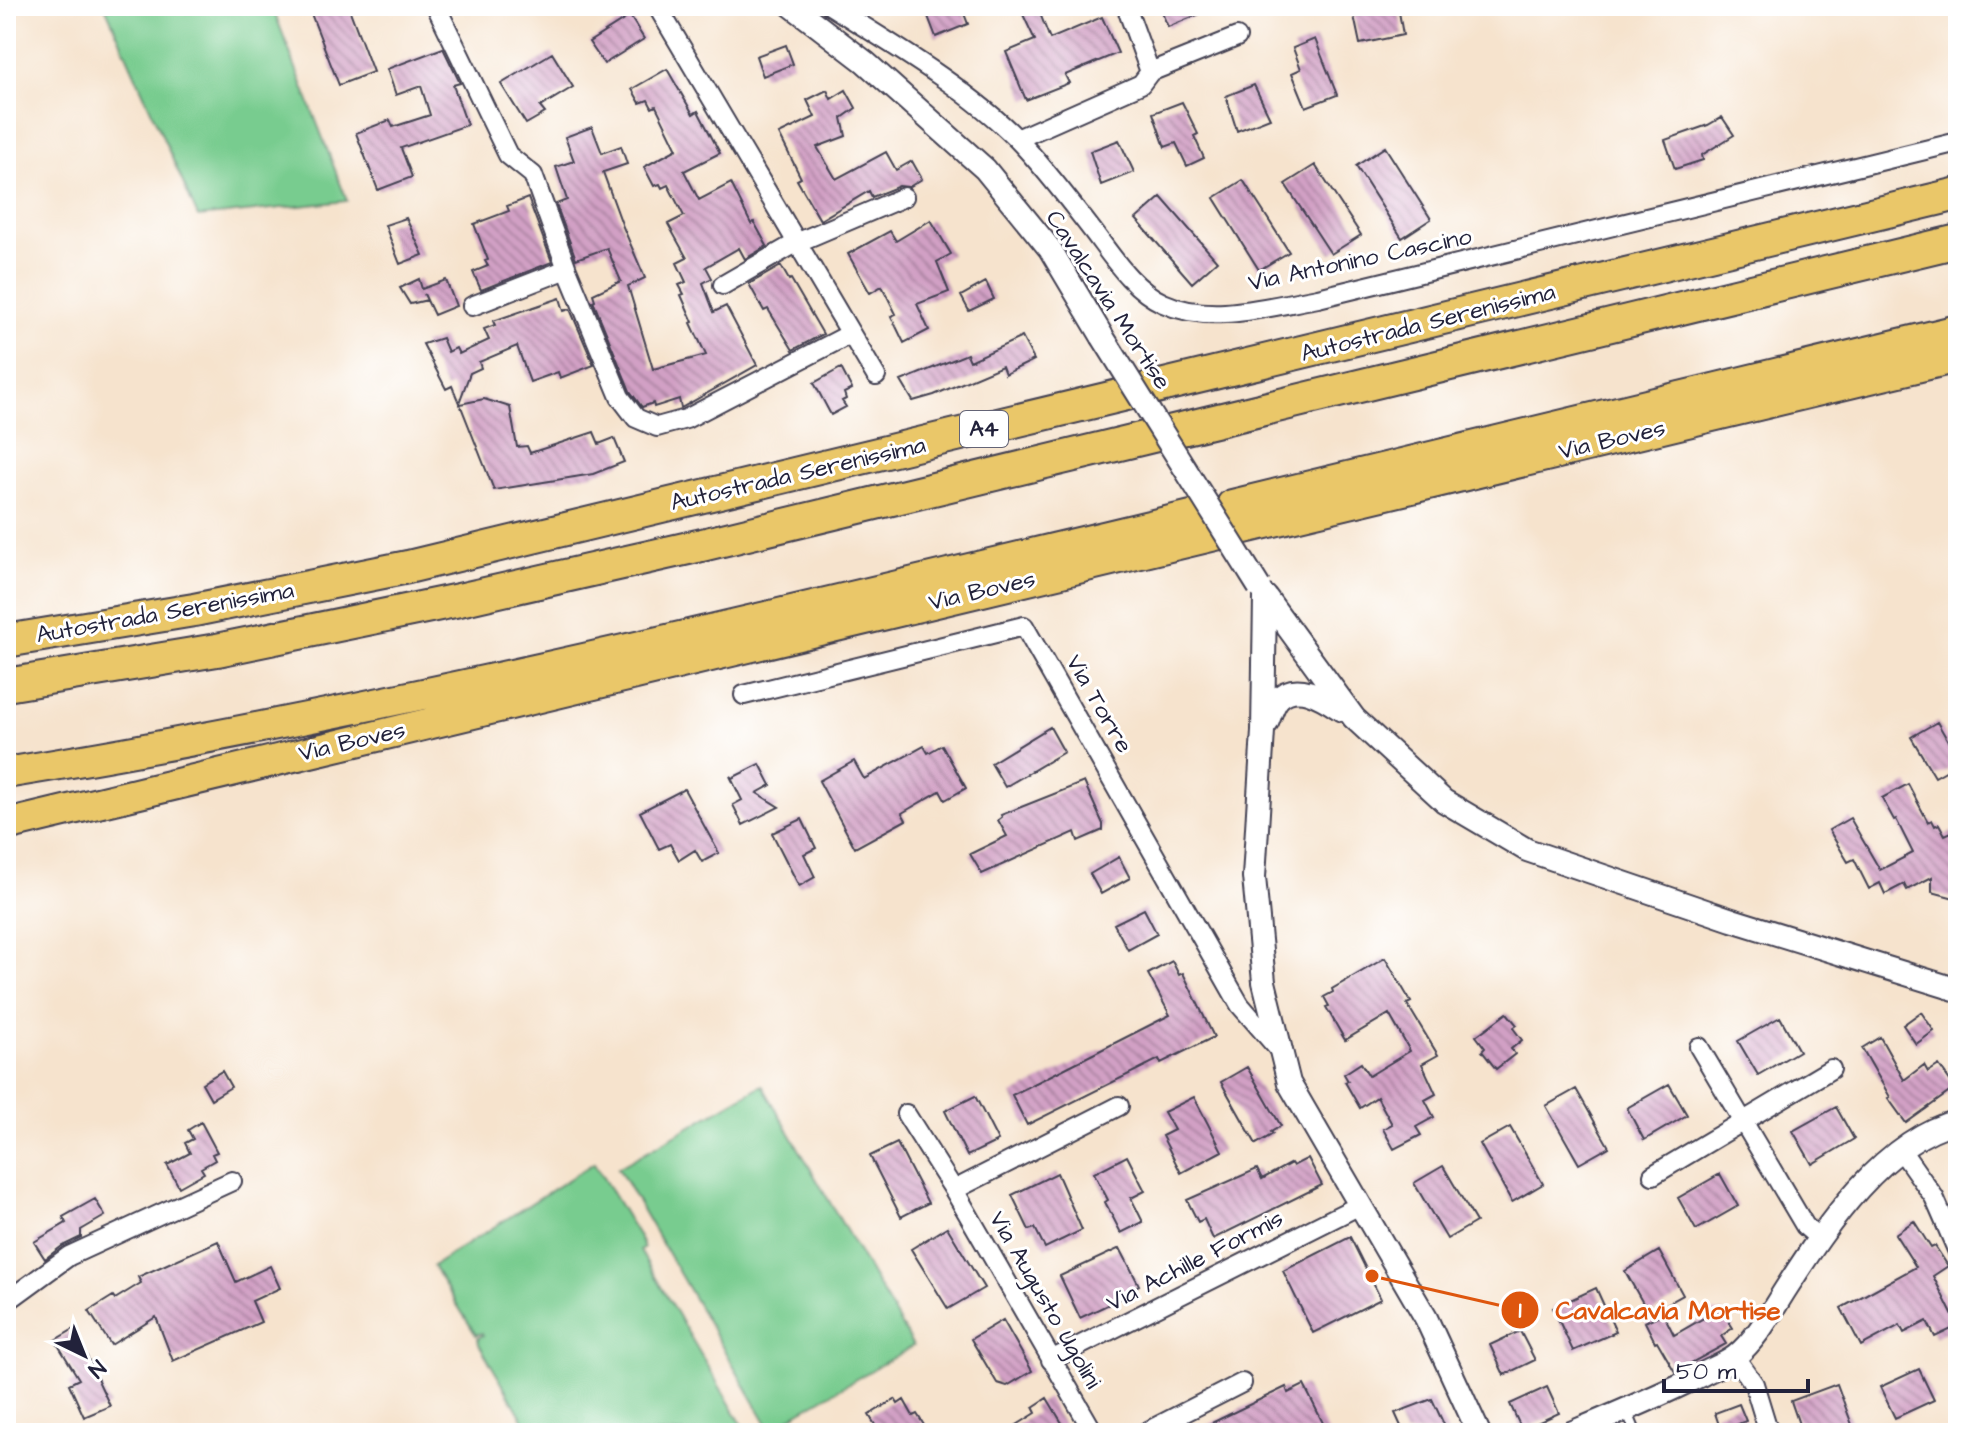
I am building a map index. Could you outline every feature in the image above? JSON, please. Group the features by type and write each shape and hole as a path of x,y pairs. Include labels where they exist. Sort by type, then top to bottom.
{"highway":[{"name":"Autostrada Serenissima","path":"6,641 194,610 408,567 1958,194"},
{"name":"Autostrada Serenissima","path":"6,685 217,650 659,555 1958,241"},
{"name":"Via Boves","path":"1232,505 1958,330"},
{"name":"Via Boves","path":"6,825 1958,357"},
{"name":"Via Boves","path":"6,773 232,733 468,686 1191,516"}],"street":[{"path":"436,6 508,155 533,175 567,269 620,397 636,418 657,427 686,419 850,334"},
{"path":"657,6 876,376"},
{"name":"Cavalcavia Mortise","path":"792,6 865,62 985,169 1050,249 1262,592 1354,718"},
{"name":"Via Antonino Cascino","path":"831,6 958,90 1017,139 1057,184 1128,278 1161,303 1197,314 1318,298 1958,142"},
{"path":"1126,6 1150,72"},
{"path":"1017,139 1141,84 1150,72 1237,37"},
{"path":"723,285 796,243 904,197"},
{"path":"472,306 567,269"},
{"name":"Cavalcavia Mortise","path":"1262,592 1263,731 1254,877 1264,982 1289,1083 1360,1205"},
{"name":"Via Torre","path":"744,695 1024,626 1240,1005 1281,1052"},
{"name":"Cavalcavia Mortise","path":"1263,731 1277,700 1289,692 1313,692 1354,718 1444,801 1527,850 1732,920 1958,990"},
{"path":"1699,1047 1805,1226 1819,1238"},
{"path":"1653,1175 1831,1069"},
{"path":"954,1190 1119,1106"},
{"name":"Via Augusto Ugolini","path":"906,1114 954,1190 1094,1433"},
{"path":"1571,1433 1655,1398 1735,1357 1756,1335 1819,1238 1862,1185 1901,1150 1938,1126 1958,1121"},
{"path":"1901,1150 1934,1197 1958,1252"},
{"path":"6,1302 69,1256 232,1181"},
{"path":"1360,1205 1426,1318 1479,1433"},
{"name":"Via Achille Formis","path":"1051,1360 1360,1205"},
{"path":"1735,1357 1754,1384 1769,1433"},
{"path":"1144,1433 1242,1383"}],"lane":[{"path":"1626,1409 1636,1433"}],"green space":[{"path":"105,6 272,6 347,201 198,217"},
{"path":"762,1085 913,1346 770,1429 618,1168"},
{"path":"594,1163 639,1237 644,1248 640,1251 747,1433 531,1433 479,1344 478,1338 482,1333 476,1335 433,1266"}],"building":[{"path":"308,6 348,6 373,72 339,85"},
{"path":"924,6 961,6 968,24 936,37"},
{"path":"1019,6 1037,6 1050,39 1102,17 1118,53 1065,75 1069,83 1026,100 1006,52 1035,40"},
{"path":"1159,6 1219,6 1168,27"},
{"path":"1352,6 1398,6 1403,35 1360,44"},
{"path":"630,16 644,39 604,64 589,42"},
{"path":"1315,39 1337,95 1306,107 1292,73 1301,69 1293,48"},
{"path":"786,45 793,64 763,76 756,56"},
{"path":"443,48 460,83 453,85 467,125 401,148 412,177 378,190 356,133 390,120 393,127 430,115 421,86 396,95 387,69"},
{"path":"552,53 573,87 540,107 545,113 526,124 501,84"},
{"path":"667,69 693,114 698,111 720,153 684,171 699,200 731,183 751,224 754,222 767,246 745,259 739,248 706,267 712,278 703,283 714,312 726,306 757,365 681,408 679,399 654,407 653,403 642,407 630,391 593,301 593,294 621,281 607,248 576,259 556,204 567,200 556,167 574,161 565,137 592,127 602,153 621,146 627,164 603,172 645,278 628,286 653,369 706,355 691,323 679,285 686,282 677,263 687,258 668,224 684,216 668,185 662,188 660,184 654,186 644,167 677,149 656,106 652,108 648,100 640,103 632,89"},
{"path":"1254,85 1270,118 1237,131 1226,96"},
{"path":"827,90 831,99 846,90 856,108 842,118 846,136 817,147 836,179 886,152 896,170 912,161 922,179 909,187 899,186 872,197 869,191 820,220 797,180 801,178 779,134 815,117 807,100"},
{"path":"1182,102 1198,134 1194,136 1204,158 1187,166 1176,143 1165,147 1153,113"},
{"path":"1722,117 1734,135 1702,155 1703,160 1675,169 1665,140"},
{"path":"1119,140 1134,172 1101,185 1090,151"},
{"path":"1385,147 1431,219 1402,238 1356,166"},
{"path":"1315,165 1361,235 1331,254 1285,184"},
{"path":"1243,180 1289,252 1259,270 1214,198"},
{"path":"1161,197 1217,261 1192,283 1136,219"},
{"path":"528,198 552,262 481,290 473,272 488,266 485,261 488,260 474,224 509,211 507,206"},
{"path":"406,218 423,255 400,264 385,225"},
{"path":"931,220 951,254 937,262 949,292 917,304 929,330 904,343 891,316 896,314 882,286 870,293 848,254 890,231 896,241"},
{"path":"781,266 823,334 793,350 768,309 764,311 749,284"},
{"path":"419,279 422,289 446,280 456,306 434,315 427,300 410,304 400,288"},
{"path":"986,282 994,299 969,311 961,296"},
{"path":"560,298 564,311 570,309 594,365 560,378 558,372 530,382 517,346 479,362 481,368 470,373 459,403 452,386 446,389 423,344 442,338 448,352 456,348 459,354 489,340 484,329 495,325 493,321"},
{"path":"1022,337 1034,360 1005,374 1002,366 913,401 901,381 967,354 970,361"},
{"path":"841,368 852,389 844,393 846,399 842,401 846,407 831,415 814,383"},
{"path":"484,399 510,407 517,447 527,446 530,453 594,432 599,444 614,438 624,462 593,474 494,490 460,404"},
{"path":"1937,722 1958,758 1958,764 1935,777 1911,737"},
{"path":"1050,727 1064,752 1005,787 991,763"},
{"path":"942,745 966,788 945,800 940,791 902,813 906,820 855,848 819,781 854,761 864,779 924,746 928,753"},
{"path":"760,764 771,785 757,793 779,807 743,825 733,805 742,800 730,776 732,778"},
{"path":"1084,782 1103,830 1078,841 1075,832 982,874 970,854 1007,836 998,820 1001,815"},
{"path":"1908,784 1928,822 1932,820 1935,826 1939,824 1945,835 1958,829 1958,899 1932,892 1932,877 1907,890 1904,884 1885,894 1880,883 1869,889 1854,859 1848,862 1829,830 1850,818 1880,870 1913,853 1882,798"},
{"path":"684,789 719,853 702,862 695,850 679,860 670,844 659,849 640,812"},
{"path":"802,819 816,848 804,854 815,877 799,886 772,833"},
{"path":"1119,857 1130,878 1101,894 1090,874"},
{"path":"1144,909 1157,934 1128,950 1114,924"},
{"path":"1385,958 1411,1002 1407,1004 1438,1055 1422,1064 1436,1094 1425,1100 1434,1117 1416,1127 1421,1135 1394,1149 1383,1129 1392,1124 1377,1097 1360,1108 1345,1082 1348,1081 1344,1074 1361,1063 1369,1076 1410,1051 1389,1014 1345,1040 1326,1007 1329,1006 1324,997 1333,992 1332,989"},
{"path":"1172,961 1179,975 1183,973 1214,1037 1161,1063 1159,1059 1027,1125 1012,1095 1170,1015 1148,974"},
{"path":"1921,1012 1934,1031 1916,1044 1903,1025"},
{"path":"1507,1013 1517,1025 1513,1028 1522,1040 1511,1049 1515,1054 1496,1069 1482,1051 1485,1048 1476,1036"},
{"path":"1780,1017 1799,1051 1758,1075 1738,1041"},
{"path":"1880,1037 1904,1080 1924,1065 1928,1072 1939,1065 1955,1088 1906,1123 1888,1098 1862,1048"},
{"path":"1247,1067 1281,1126 1256,1144 1221,1082"},
{"path":"222,1071 231,1087 211,1099 202,1083"},
{"path":"1669,1084 1687,1115 1644,1140 1627,1108"},
{"path":"1576,1089 1609,1147 1579,1164 1546,1106"},
{"path":"975,1096 998,1141 967,1156 945,1111"},
{"path":"1194,1097 1222,1151 1181,1173 1162,1136 1174,1130 1164,1112"},
{"path":"1836,1107 1854,1139 1812,1164 1793,1131"},
{"path":"201,1122 217,1152 212,1154 215,1160 201,1168 204,1173 179,1187 167,1165 190,1153 185,1143 193,1139 188,1130"},
{"path":"1510,1127 1543,1184 1512,1202 1480,1144"},
{"path":"897,1143 928,1203 901,1217 870,1156"},
{"path":"1127,1156 1145,1191 1131,1198 1143,1222 1121,1233 1094,1173"},
{"path":"1308,1158 1322,1185 1213,1239 1204,1219 1198,1222 1187,1200 1257,1169 1262,1179 1291,1163 1293,1166"},
{"path":"1443,1166 1476,1222 1447,1239 1414,1183"},
{"path":"1057,1173 1082,1230 1045,1248 1035,1228 1029,1230 1012,1195"},
{"path":"1720,1174 1738,1206 1696,1230 1678,1198"},
{"path":"95,1199 105,1216 81,1230 81,1237 45,1259 34,1242 66,1223 63,1217"},
{"path":"1914,1221 1931,1248 1935,1246 1948,1266 1933,1276 1958,1326 1935,1337 1927,1321 1904,1333 1900,1325 1861,1346 1841,1308 1916,1267 1895,1234"},
{"path":"947,1227 984,1288 948,1309 911,1249"},
{"path":"1350,1237 1381,1299 1313,1333 1283,1271"},
{"path":"218,1241 236,1282 270,1266 280,1288 252,1301 261,1322 173,1361 156,1317 111,1345 89,1311 141,1283 138,1277"},
{"path":"1120,1248 1139,1285 1119,1296 1120,1299 1080,1318 1060,1276"},
{"path":"1659,1251 1683,1295 1649,1314 1625,1271"},
{"path":"1596,1288 1616,1332 1573,1351 1553,1308"},
{"path":"1716,1311 1722,1311 1733,1328 1721,1336 1726,1344 1675,1372 1645,1322 1663,1313 1674,1335"},
{"path":"1003,1320 1032,1371 1007,1386 997,1383 971,1339"},
{"path":"74,1329 110,1406 84,1417 69,1384 79,1379 55,1340"},
{"path":"1520,1331 1535,1360 1504,1375 1490,1345"},
{"path":"1919,1369 1934,1400 1895,1418 1880,1387"},
{"path":"1837,1384 1855,1433 1802,1433 1791,1401"},
{"path":"1304,1385 1328,1433 1191,1433 1286,1387 1288,1393"},
{"path":"1547,1387 1559,1413 1522,1430 1510,1404"},
{"path":"1047,1398 1068,1433 1004,1433 1036,1413 1033,1407"},
{"path":"895,1399 898,1404 904,1400 913,1416 917,1414 929,1433 880,1433 869,1415"},
{"path":"1432,1399 1448,1433 1404,1433 1395,1413"},
{"path":"1739,1404 1746,1421 1721,1431 1715,1413"}],"place":[{"name":"Cavalcavia Mortise","path":"1372,1276"}]}
